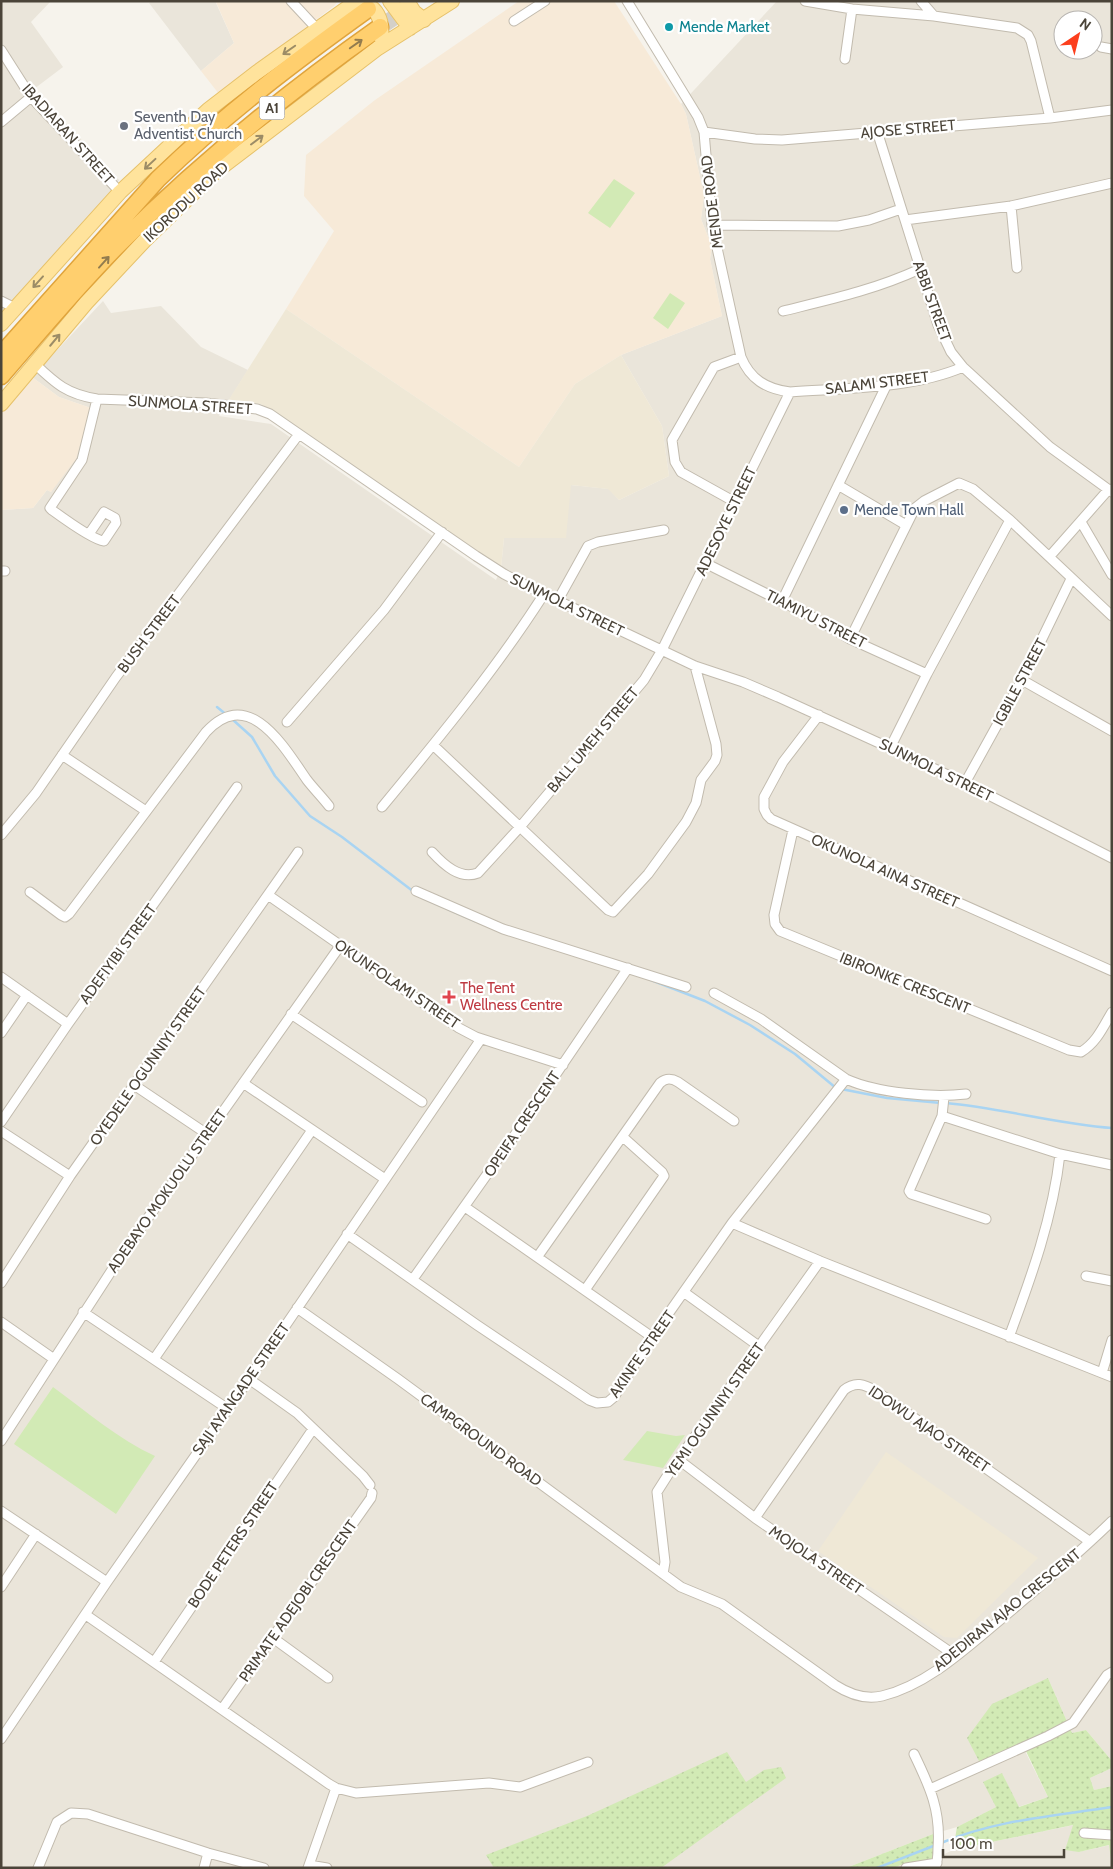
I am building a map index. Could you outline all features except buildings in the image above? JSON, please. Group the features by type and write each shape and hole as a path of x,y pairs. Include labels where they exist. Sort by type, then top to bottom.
{"highway":[{"name":"IKORODU ROAD","path":"1,355 158,179 183,155 362,5"},
{"name":"IKORODU ROAD","path":"1,376 75,292 146,218 230,142 292,92 380,27"}],"main road":[{"path":"390,1 410,28"},
{"path":"407,1 414,12 424,20"},
{"path":"433,1 442,4 452,2"},
{"name":"IKORODU ROAD","path":"1,404 86,303 123,263 214,173 378,48 452,2"},
{"name":"IKORODU ROAD","path":"1,324 120,192 208,110 256,72 318,30 345,5 362,5"},
{"path":"345,5 362,5 377,13 381,21 382,31 378,48"}],"street":[{"path":"291,1 318,30"},
{"path":"514,21 545,1"},
{"name":"MENDE ROAD","path":"627,1 698,117 704,132 712,225 745,368 763,385 775,390 790,392"},
{"path":"805,1 852,9 934,16 1011,26 1028,35 1031,41 1050,118"},
{"path":"921,1 934,16"},
{"path":"845,59 852,9"},
{"name":"IBADIARAN STREET","path":"1,50 31,97 120,192"},
{"path":"1,122 31,97"},
{"name":"AJOSE STREET","path":"704,132 755,139 782,140 1050,118 1112,110"},
{"name":"ABBI STREET","path":"877,132 938,325 951,352 964,367 1050,447 1110,491"},
{"path":"905,220 1011,206 1112,183"},
{"path":"1011,206 1017,268"},
{"path":"712,225 838,226 869,220 901,209"},
{"path":"783,311 859,293 920,269"},
{"path":"1,300 15,308"},
{"path":"736,502 681,472 674,462 672,440 714,367 741,357"},
{"name":"SUNMOLA STREET","path":"35,364 54,381 74,394 97,399 168,400 257,409 270,414 504,574 611,628 695,666 743,682 819,715 965,783 1112,858"},
{"name":"SALAMI STREET","path":"790,392 921,380 964,367"},
{"path":"782,601 887,384"},
{"name":"ADESOYE STREET","path":"662,650 790,392"},
{"path":"89,534 50,508 82,460 97,399"},
{"name":"BUSH STREET","path":"1,835 36,793 116,677 299,434"},
{"path":"850,639 916,508 924,501 959,484 974,489 1010,520 1112,616"},
{"path":"838,485 906,525"},
{"path":"1050,556 1110,491"},
{"path":"890,748 927,674 1010,520"},
{"path":"1081,522 1112,575"},
{"path":"558,600 588,546 598,542 664,530"},
{"path":"287,722 384,610 442,532"},
{"name":"TIAMIYU STREET","path":"705,563 782,601 850,639 927,674"},
{"name":"IGBILE STREET","path":"965,783 1022,680 1072,579"},
{"path":"382,807 500,659 544,594"},
{"name":"BALL UMEH STREET","path":"432,852 449,867 462,875 470,876 478,873 520,827 644,680 662,650"},
{"path":"433,745 610,912 615,911 660,859 686,822 696,803 701,780 717,755 716,744 695,666"},
{"path":"1022,680 1112,731"},
{"path":"30,892 61,915 65,917 70,914 146,811 216,721 240,714 267,728 286,749 312,787 330,806"},
{"name":"OKUNOLA AINA STREET","path":"819,715 783,762 764,797 766,815 793,830 1112,972"},
{"path":"62,755 146,811"},
{"name":"ADEFIYIBI STREET","path":"1,1122 68,1024 237,787"},
{"name":"IBIRONKE CRESCENT","path":"793,830 774,915 775,924 780,931 1069,1050 1081,1052 1089,1047 1096,1040 1112,1012"},
{"name":"OYEDELE OGUNNIYI STREET","path":"1,1283 70,1176 298,852"},
{"path":"416,891 503,929 627,971 686,987"},
{"name":"OKUNFOLAMI STREET","path":"268,895 459,1028 481,1039 563,1065"},
{"name":"ADEBAYO MOKUOLU STREET","path":"1,1441 121,1256 340,946"},
{"name":"OPEIFA CRESCENT","path":"413,1279 466,1207 627,971"},
{"path":"1,977 68,1024"},
{"path":"714,993 761,1019 842,1085 883,1089 944,1101 966,1094"},
{"path":"1,1034 27,995"},
{"path":"291,1014 422,1102"},
{"name":"SAJI AYANGADE STREET","path":"1,1739 481,1039"},
{"path":"538,1256 660,1083 665,1079 672,1079 678,1082 734,1121"},
{"path":"243,1083 386,1179"},
{"path":"134,1085 207,1134"},
{"name":"AKINFE STREET","path":"347,1234 477,1325 590,1400 597,1403 608,1402 614,1397 652,1337 685,1293 732,1223 842,1085"},
{"path":"944,1101 942,1116 909,1191 911,1194 986,1219"},
{"path":"942,1116 1060,1154 1112,1165"},
{"path":"154,1359 312,1130"},
{"path":"1,1131 70,1176"},
{"path":"585,1290 664,1176 662,1172 622,1138"},
{"path":"1008,1337 1040,1246 1060,1154"},
{"path":"466,1207 652,1337"},
{"path":"732,1223 820,1261 1008,1337 1102,1372 1112,1378"},
{"name":"YEMI OGUNNIYI STREET","path":"663,1574 666,1562 657,1492 820,1261"},
{"path":"1086,1276 1112,1282"},
{"path":"685,1293 760,1347"},
{"name":"CAMPGROUND ROAD","path":"297,1308 398,1379 663,1574"},
{"path":"83,1312 228,1409"},
{"path":"1,1322 54,1359"},
{"path":"1102,1372 1112,1340"},
{"path":"249,1379 298,1414 313,1429"},
{"name":"IDOWU AJAO STREET","path":"755,1518 844,1390 855,1384 861,1384 876,1391 1090,1541"},
{"name":"PRIMATE ADEJOBI CRESCENT","path":"222,1709 371,1498 371,1489 363,1476 313,1429"},
{"name":"BODE PETERS STREET","path":"154,1662 313,1429"},
{"name":"MOJOLA STREET","path":"679,1460 755,1518 956,1656"},
{"path":"1,1511 107,1582"},
{"name":"ADEDIRAN AJAO CRESCENT","path":"663,1574 681,1587 729,1608 835,1685 852,1694 871,1697 903,1689 956,1656 1052,1577 1112,1521"},
{"path":"1,1587 36,1534"},
{"path":"86,1615 336,1788 356,1793 489,1783 520,1787 588,1762"},
{"path":"273,1638 328,1678"},
{"path":"930,1788 1073,1723 1107,1675 1112,1672"},
{"path":"906,1868 937,1864 939,1825 930,1788 914,1754"},
{"path":"327,1868 309,1866 336,1788"},
{"path":"38,1868 57,1822 71,1813 88,1814 208,1853 264,1868"},
{"path":"1084,1833 1112,1835"},
{"path":"204,1868 208,1853"}],"shaded area":[{"path":"1,1 51,1 31,22 63,67 34,89 119,180 108,199 72,235 1,315"},
{"path":"152,1 218,1 216,3 234,43 201,71 149,3"},
{"path":"338,1 219,94 201,71 234,43 216,2"},
{"path":"519,1 614,1 681,104 686,114 704,195 701,219 712,247 710,259 722,316 621,355 575,384 519,467 286,309 334,231 304,196 306,155 375,100"},
{"path":"777,1 1112,1 1112,1761 1086,1730 1072,1733 1048,1678 1023,1747 1048,1797 1018,1807 1002,1773 996,1807 957,1827 933,1834 846,1868 1,1868 1,510 33,508 47,490 51,492 91,408 59,397 32,377 103,301 111,313 161,306 201,347 248,370 219,416 271,424 496,580 501,568 504,538 571,485 609,489 619,500 669,476 662,426 621,355 722,316 710,259 712,247 701,219 704,195 686,114 681,104"},
{"path":"286,309 519,467 575,384 621,355 662,426 669,476 619,500 608,489 571,485 566,538 504,538 501,568 261,404 228,401"},
{"path":"32,377 59,397 91,408 76,459 51,492 47,490 33,508 1,510 1,413"},
{"path":"886,1452 1038,1558 957,1638 944,1637 818,1551"},
{"path":"1112,1768 1112,1786 1094,1790 1090,1778"},
{"path":"1074,1825 1079,1852 1110,1845 1112,1868 893,1868 932,1860 953,1850"}],"green space":[{"path":"614,179 635,193 610,228 588,213"},
{"path":"670,293 685,303 668,329 653,318"},
{"path":"53,1387 115,1433 155,1456 116,1514 14,1444"},
{"path":"647,1431 676,1436 685,1435 663,1468 623,1460"},
{"path":"1048,1678 1072,1733 1086,1730 1112,1761 1112,1768 1090,1778 1094,1790 1112,1786 1112,1866 1109,1845 1079,1852 1065,1850 1073,1825 953,1850 957,1827 996,1807 983,1782 1002,1773 1019,1807 1048,1797 1024,1747 979,1761 967,1738 992,1704"},
{"path":"727,1752 746,1782 764,1770 781,1767 786,1778 661,1868 494,1868 486,1855 587,1816"},
{"path":"933,1834 936,1842 932,1860 893,1868 846,1868"}],"waterway":[{"path":"217,707 228,716"},
{"path":"232,719 252,737 275,776 310,816 342,837 414,892"},
{"path":"423,898 475,921"},
{"path":"651,980 705,1001 750,1025 795,1054 836,1088 887,1098 941,1103"},
{"path":"946,1103 1112,1128"},
{"path":"941,1843 961,1835 1004,1824 1112,1807"},
{"path":"877,1868 936,1845"}],"tunnel":[{"path":"380,27 419,1"}],"place":[{"name":"Mende Market","path":"669,27"},
{"name":"Seventh Day Adventist Church","path":"124,126"},
{"name":"Mende Town Hall","path":"844,510"},
{"name":"The Tent Wellness Centre","path":"449,997"}]}
